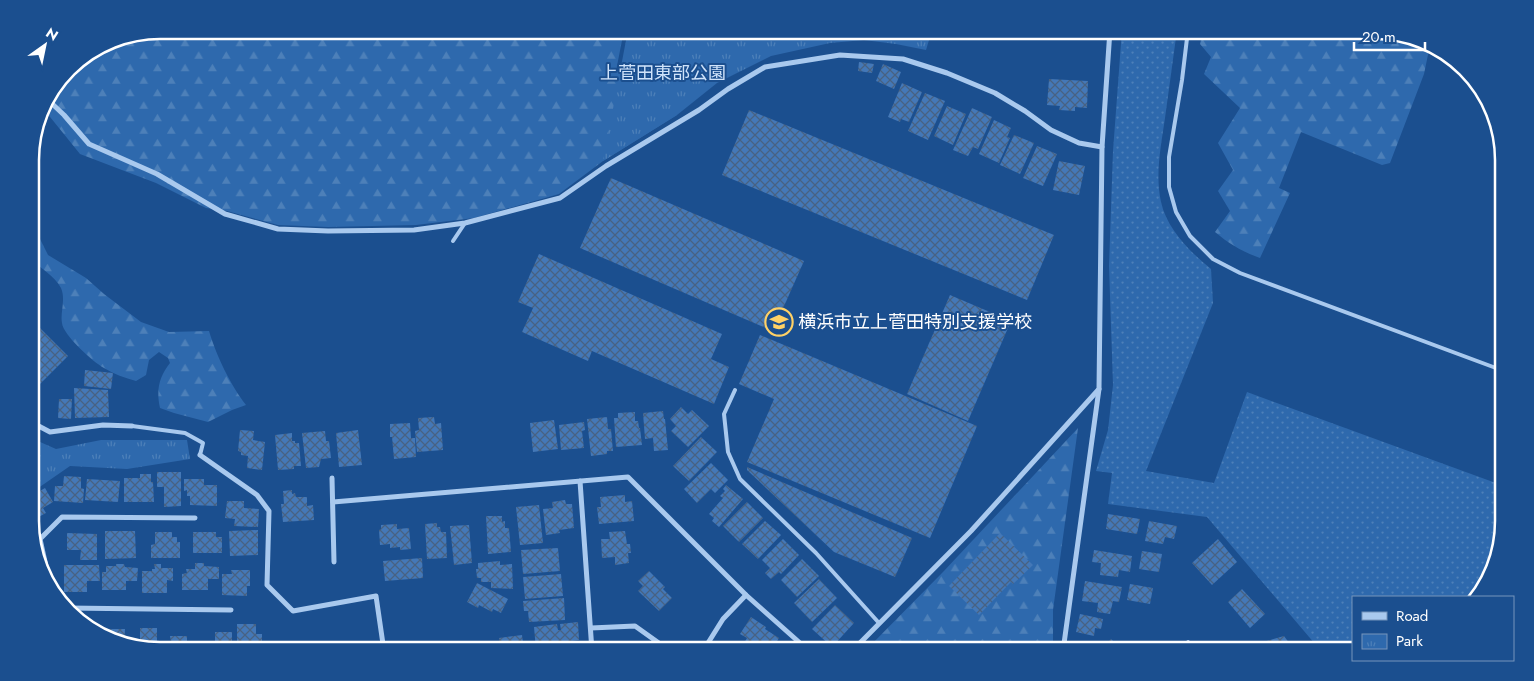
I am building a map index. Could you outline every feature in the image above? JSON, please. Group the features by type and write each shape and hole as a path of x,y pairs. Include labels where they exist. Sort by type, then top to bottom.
{"street":[{"path":"1064,642 1099,389 1102,147 1109,39"},
{"path":"52,104 89,144 156,174 225,214 278,228 328,231 414,230 465,223 560,198 606,166 699,110 728,89 765,67 840,55 904,58 947,73 995,94 1025,111 1051,130 1079,143 1102,147"},
{"path":"861,642 971,531 1099,389"},
{"path":"39,426 50,432 103,425 132,426"},
{"path":"200,455 257,495 269,511 267,585 293,611 376,596 383,642"},
{"path":"333,502 628,477 746,595 798,642"},
{"path":"332,478 334,562"},
{"path":"580,481 592,642"},
{"path":"40,539 62,517 195,518"},
{"path":"709,642 723,619 746,595"},
{"path":"75,608 231,610"},
{"path":"591,628 636,626 658,642"}],"lane":[{"path":"1187,39 1169,157 1169,187 1176,212 1190,236 1213,259 1240,273 1495,368"},
{"path":"453,241 465,223"},
{"path":"735,390 724,414 728,452 740,479 816,553 879,623"},
{"path":"132,426 185,433 203,443 200,455"}],"green space":[{"path":"152,39 622,39 616,71 631,74 666,97 677,115 603,161 559,194 474,218 416,225 328,227 278,225 227,211 206,208 156,183 80,154 48,114 64,86 86,64 113,48 136,41"},
{"name":"上菅田東部公園","path":"626,39 929,39 926,50 864,40 830,43 771,56 717,83 677,115 603,161"},
{"path":"1121,39 1176,39 1160,150 1159,192 1164,212 1174,231 1195,255 1211,269 1213,303 1146,471 1214,483 1247,392 1495,483 1493,545 1486,568 1469,596 1352,596 1352,642 1313,642 1207,517 1108,504 1112,473 1096,471 1108,430 1113,385 1109,266 1113,151"},
{"path":"1201,39 1382,39 1406,43 1429,52 1424,74 1390,163 1382,165 1301,132 1279,188 1290,193 1260,258 1236,247 1215,232 1230,211 1218,191 1233,170 1218,143 1240,108 1204,74 1211,57 1200,44"},
{"path":"39,237 48,255 86,278 141,322 169,332 209,331 225,370 246,405 208,422 160,408 159,384 163,373 170,363 168,358 159,352 149,360 146,375 136,381 104,368 79,348 67,334 62,323 63,297 61,288 39,266"},
{"path":"1078,428 1053,610 1053,642 874,642 943,572"},
{"path":"101,440 187,440 190,459 127,469 70,466 39,487 39,442 56,449"}],"building":[{"path":"859,62 874,64 872,73 858,71"},
{"path":"883,64 901,72 894,89 876,81"},
{"path":"1049,79 1088,81 1087,108 1075,107 1075,111 1059,110 1060,106 1047,105"},
{"path":"902,83 922,92 909,122 901,119 900,122 888,117"},
{"path":"925,93 945,101 928,140 908,131"},
{"path":"947,106 966,114 953,145 934,136"},
{"path":"972,108 992,117 978,149 973,147 968,156 953,150"},
{"path":"749,110 1054,235 1027,300 722,175"},
{"path":"994,120 1011,128 1007,137 1010,138 999,163 979,154"},
{"path":"1014,135 1034,143 1020,174 1000,165"},
{"path":"1037,146 1057,154 1043,186 1023,178"},
{"path":"1059,161 1085,166 1079,195 1053,190"},
{"path":"611,178 804,261 773,331 580,248"},
{"path":"539,254 722,334 711,359 729,367 714,404 592,351 588,361 522,332 533,308 518,302"},
{"path":"950,295 1011,321 968,421 907,394"},
{"path":"39,327 68,356 39,385"},
{"path":"760,335 977,426 930,538 747,462 774,399 739,384"},
{"path":"85,370 113,373 111,389 84,386"},
{"path":"74,388 108,390 109,417 75,418"},
{"path":"59,399 72,399 71,419 58,418"},
{"path":"681,407 688,414 692,410 709,426 688,447 671,431 676,426 670,419"},
{"path":"663,411 668,450 654,451 653,438 645,439 643,413"},
{"path":"635,412 635,421 638,421 642,445 616,447 614,418 618,418 618,413"},
{"path":"434,417 435,424 441,423 443,450 417,452 415,431 419,430 418,418"},
{"path":"607,417 608,429 611,429 613,451 607,451 607,454 591,456 587,419"},
{"path":"554,420 558,449 533,452 530,423"},
{"path":"584,422 585,430 582,431 584,448 561,450 559,425"},
{"path":"410,423 411,438 415,438 416,457 394,459 390,424"},
{"path":"240,430 254,431 253,440 265,442 262,470 247,468 248,456 241,455 241,452 238,451"},
{"path":"358,430 362,465 339,467 336,433"},
{"path":"325,431 326,441 329,441 331,458 321,459 319,467 306,468 302,433"},
{"path":"292,433 292,441 299,443 301,466 294,466 294,469 278,470 275,435"},
{"path":"701,437 717,452 689,481 673,466"},
{"path":"711,463 728,480 715,493 711,489 697,503 684,489"},
{"path":"747,467 912,538 895,577 834,552 747,470"},
{"path":"157,472 181,472 181,506 164,507 164,487 157,487"},
{"path":"140,474 151,474 154,502 124,502 124,478 140,478"},
{"path":"64,476 81,477 81,488 84,489 83,503 54,501 55,486 63,486"},
{"path":"87,479 120,481 118,502 85,500"},
{"path":"184,479 204,479 204,485 217,485 217,506 190,505 190,496 187,496 187,490 184,491"},
{"path":"726,485 743,499 719,527 712,521 714,518 709,514 723,498 720,496 725,491 723,489"},
{"path":"45,488 53,502 43,508 46,513 39,517 39,491"},
{"path":"292,490 292,494 295,493 296,497 307,497 307,506 313,505 314,520 283,522 281,504 284,504 283,491"},
{"path":"625,495 625,502 632,501 634,521 599,524 597,507 601,507 600,497"},
{"path":"565,500 566,504 572,504 574,528 559,530 560,533 546,535 543,509 553,508 552,502"},
{"path":"227,501 244,501 244,508 259,509 258,527 234,526 235,519 225,518"},
{"path":"747,502 763,518 739,542 723,526"},
{"path":"539,505 543,543 520,545 516,507"},
{"path":"1108,514 1140,519 1137,534 1106,529"},
{"path":"486,516 502,516 502,522 505,521 505,528 509,528 511,552 488,554"},
{"path":"765,521 781,535 758,559 742,544"},
{"path":"1149,521 1177,526 1174,539 1165,537 1163,544 1145,541"},
{"path":"437,523 437,527 440,527 441,532 446,532 447,558 427,559 425,524"},
{"path":"397,524 397,529 409,528 411,549 400,550 400,547 390,548 390,544 380,545 379,530 381,525"},
{"path":"469,525 472,563 454,565 450,526"},
{"path":"258,530 258,555 230,556 229,531"},
{"path":"105,531 135,531 136,558 105,559"},
{"path":"625,531 627,544 630,544 631,553 628,553 629,563 615,565 615,557 602,558 601,539 610,539 609,532"},
{"path":"155,532 172,532 172,537 177,537 177,542 180,542 180,558 151,558 151,545 155,544"},
{"path":"193,532 216,532 216,537 222,537 222,553 193,553"},
{"path":"67,533 97,534 97,560 80,560 81,550 67,550"},
{"path":"1000,533 1033,565 1013,584 1011,582 979,615 949,586"},
{"path":"783,539 799,555 781,574 779,572 771,579 765,573 770,568 762,560"},
{"path":"1218,539 1237,562 1212,585 1192,563"},
{"path":"558,548 560,571 523,574 521,550"},
{"path":"1094,550 1132,556 1130,572 1119,570 1118,577 1100,575 1101,563 1092,562"},
{"path":"1142,551 1162,554 1159,572 1139,569"},
{"path":"422,558 423,578 385,581 383,561"},
{"path":"802,559 819,576 797,597 781,580"},
{"path":"500,561 500,565 512,564 513,589 491,588 491,582 481,582 481,578 477,578 476,569 478,569 478,563"},
{"path":"195,563 219,567 219,579 208,579 208,590 182,590 182,574 187,573 186,569 195,569"},
{"path":"116,564 138,568 137,581 126,581 126,590 102,590 102,572 106,572 106,566 116,566"},
{"path":"154,564 161,564 161,568 173,568 173,581 167,580 167,593 142,593 142,571 152,571 152,569 155,569"},
{"path":"64,565 99,565 100,581 87,581 87,592 64,592"},
{"path":"231,570 250,570 250,586 247,586 247,596 222,595 222,574 232,574"},
{"path":"649,571 665,587 663,589 672,598 659,611 638,591 643,586 638,581"},
{"path":"561,574 563,596 525,599 523,577"},
{"path":"819,579 837,598 812,622 794,603"},
{"path":"1085,581 1122,587 1119,602 1113,601 1110,614 1097,612 1098,603 1082,601"},
{"path":"477,583 508,599 501,613 493,609 492,612 479,605 478,608 467,602"},
{"path":"1130,584 1153,588 1150,604 1127,600"},
{"path":"1242,589 1265,614 1250,628 1228,602"},
{"path":"564,598 565,620 529,622 528,611 524,611 523,601"},
{"path":"835,605 854,623 837,642 826,642 812,629"},
{"path":"1080,614 1103,619 1101,629 1095,628 1094,636 1076,632"},
{"path":"751,617 779,638 777,642 745,642 747,638 740,634"},
{"path":"578,622 579,640 569,642 535,642 534,627 557,624 558,630 561,630 560,624"},
{"path":"237,624 256,624 256,634 262,634 262,642 237,642"},
{"path":"140,628 157,628 157,642 140,640"},
{"path":"125,629 124,637 113,633 106,630"},
{"path":"215,632 232,632 232,641 235,641 235,642 215,642"},
{"path":"522,635 523,642 500,642 499,638"},
{"path":"170,636 187,636 187,642 171,642"},
{"path":"1284,636 1288,642 1263,642"}],"place":[{"name":"横浜市立上菅田特別支援学校","path":"779,322"}]}
